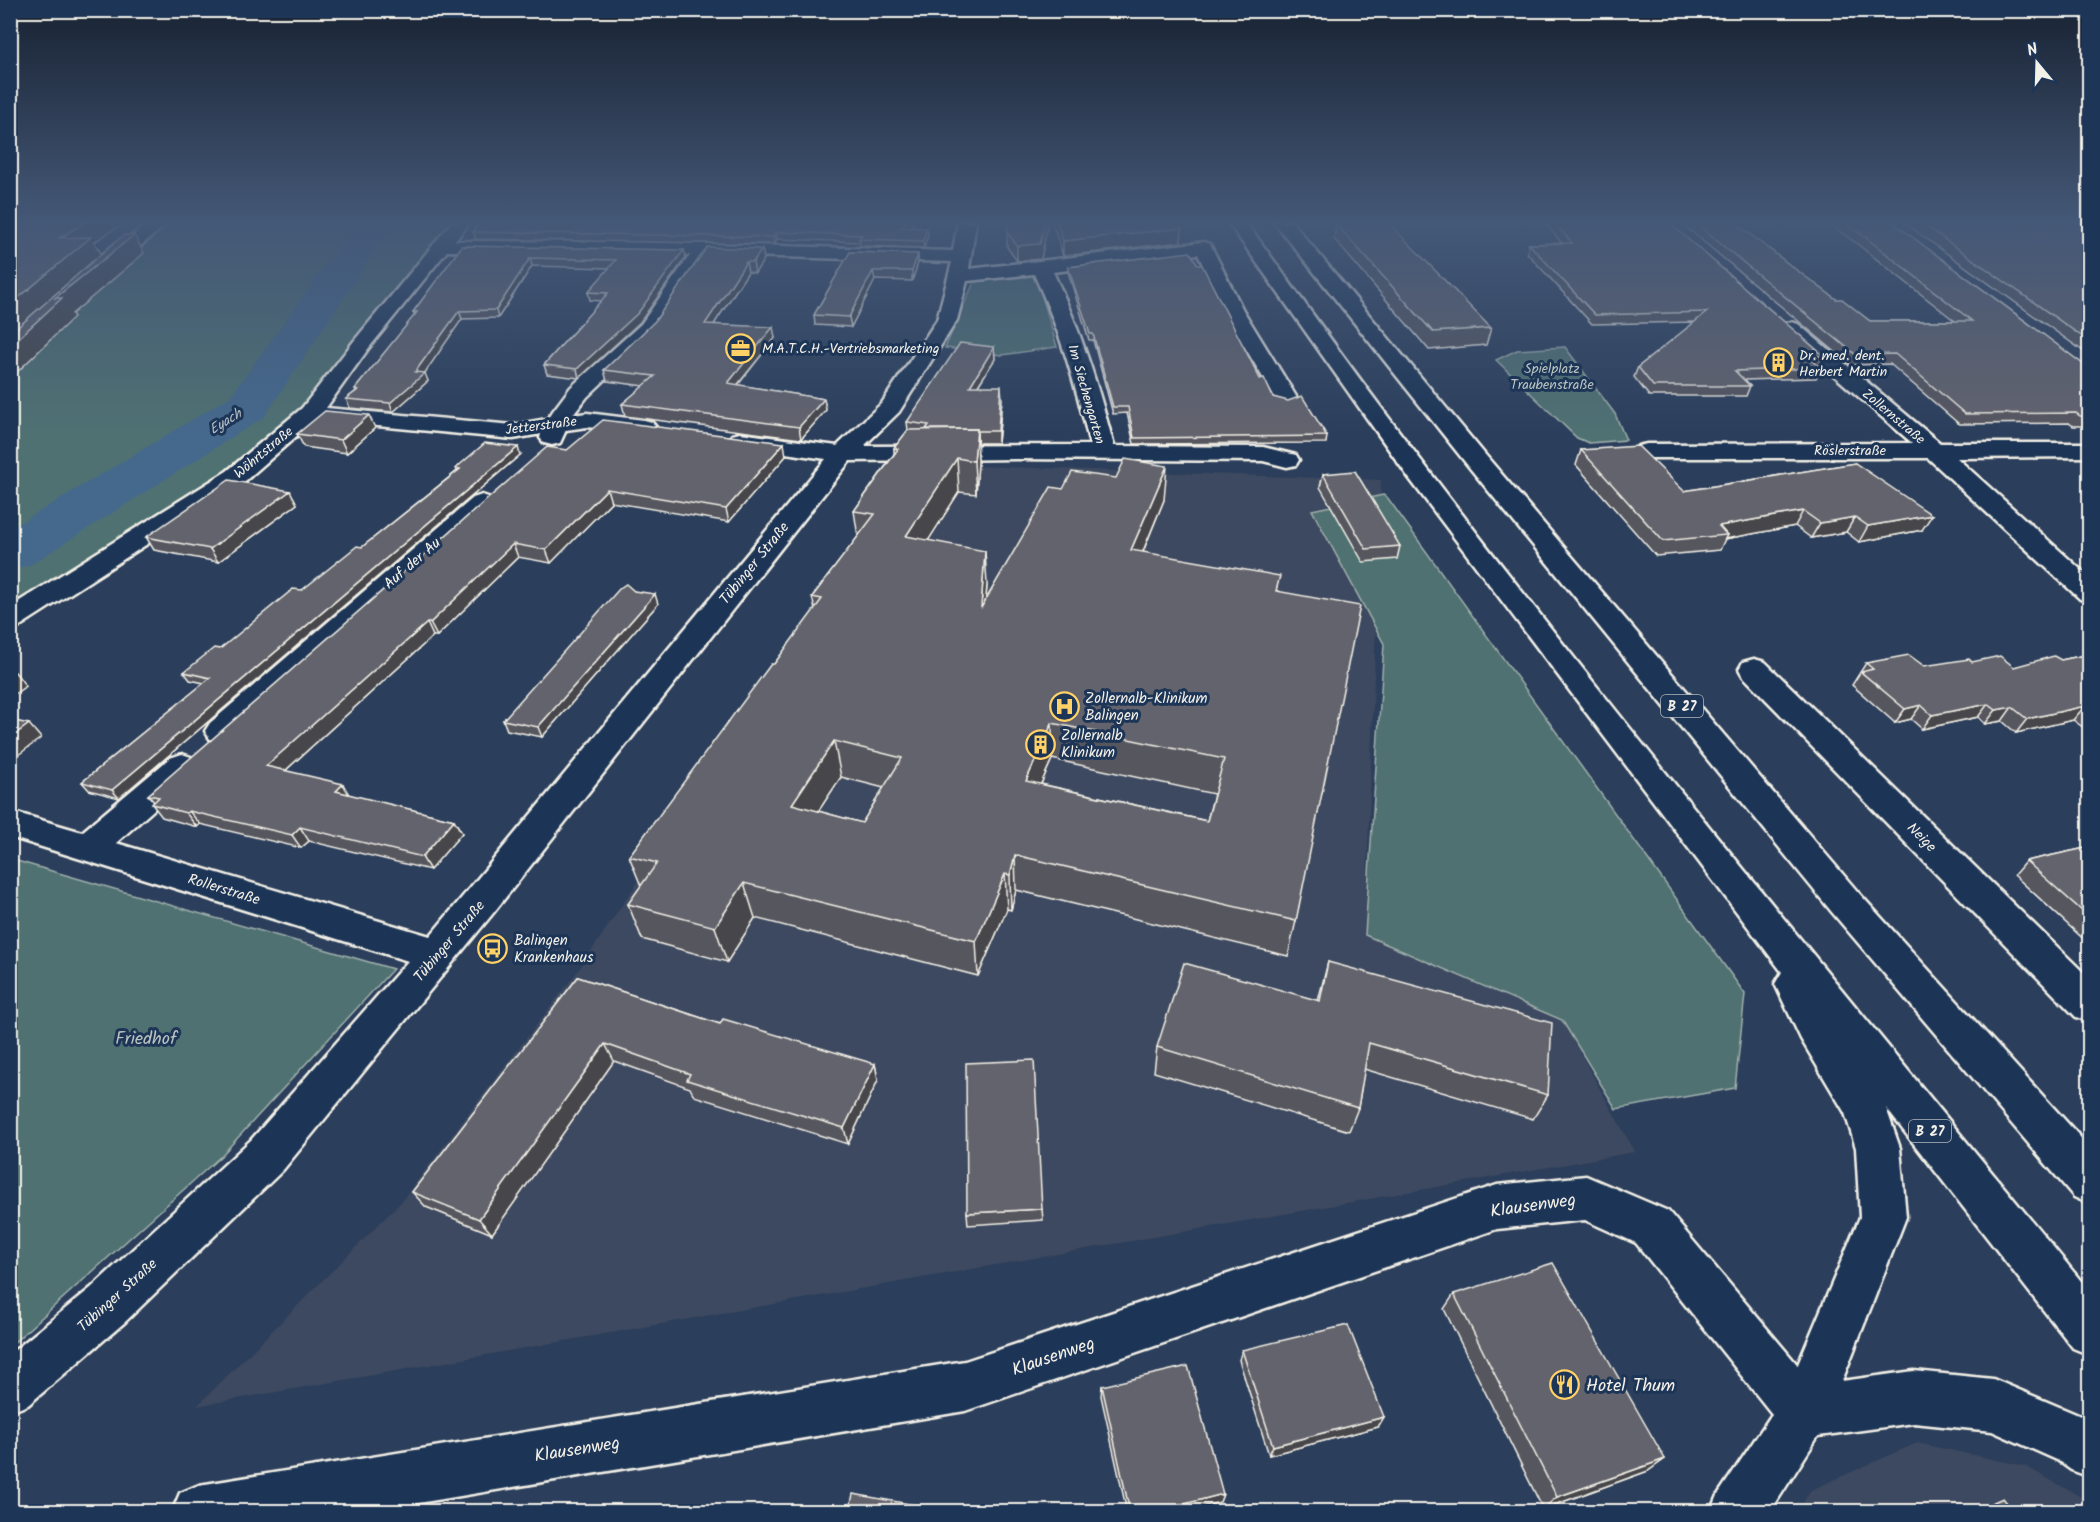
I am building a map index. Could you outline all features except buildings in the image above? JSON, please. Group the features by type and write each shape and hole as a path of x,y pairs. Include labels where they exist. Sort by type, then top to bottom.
{"main road":[{"name":"Wöhrtstraße","path":"10,620 236,476 310,413 404,293"},
{"path":"533,460 551,444 555,424 568,403 632,345 649,326 672,293"},
{"name":"Tübinger Straße","path":"10,1387 108,1305 267,1155 438,954 843,454 891,407 947,320 954,293"},
{"name":"Im Siechengarten","path":"1053,293 1065,319 1086,382 1104,453"},
{"path":"1225,293 1287,398"},
{"name":"B 27","path":"1288,293 1416,470 1770,931 2090,1331"},
{"name":"B 27","path":"1341,293 1478,462 1844,901 2090,1182"},
{"name":"Zollernstraße","path":"1773,313 1934,450 2090,593"},
{"name":"Jetterstraße","path":"310,413 513,432 587,420 668,430"},
{"path":"715,437 843,454 1263,454 1287,460"},
{"name":"Röslerstraße","path":"1647,451 2090,450"},
{"name":"Auf der Au","path":"88,848 497,491"},
{"name":"Neige","path":"1754,669 2090,1005"},
{"name":"Rollerstraße","path":"10,824 438,954"},
{"path":"1738,1512 1804,1412 1883,1217 1878,1148 1864,1106 1815,1027 1770,931"},
{"name":"Klausenweg","path":"199,1512 965,1386 1497,1207 1586,1198 1652,1227 1804,1412"},
{"path":"1804,1412 1914,1397 1993,1405 2076,1441 2090,1451"}],"shaded area":[{"name":"Zollernalb-Klinikum Balingen","path":"919,464 1381,480 1365,935 1562,1020 1635,1152 197,1406 400,1203 577,972"},
{"path":"1917,1443 2025,1466 2090,1502 2089,1512 1797,1512 1811,1490"}],"green space":[{"path":"89,293 404,293 310,413 235,476 11,619 11,367"},
{"path":"969,293 1041,293 1057,347 1002,355 945,348"},
{"name":"Spielplatz Traubenstraße","path":"1565,347 1615,414 1626,440 1589,443 1577,438 1496,360 1517,350"},
{"path":"1383,495 1387,497 1745,994 1735,1088 1616,1109 1562,1020 1365,935 1384,644 1312,510"},
{"name":"Friedhof","path":"10,859 393,969 221,1156 11,1345"}],"waterway":[{"name":"Eyach","path":"10,553 247,407 326,293"}],"place":[{"name":"M.A.T.C.H.-Vertriebsmarketing","path":"741,348"},
{"name":"Dr. med. dent. Herbert Martin","path":"1778,363"},
{"name":"Zollernalb-Klinikum Balingen","path":"1064,707"},
{"name":"Zollernalb Klinikum","path":"1040,744"},
{"name":"Balingen Krankenhaus","path":"493,949"},
{"name":"Hotel Thum","path":"1565,1385"}]}
